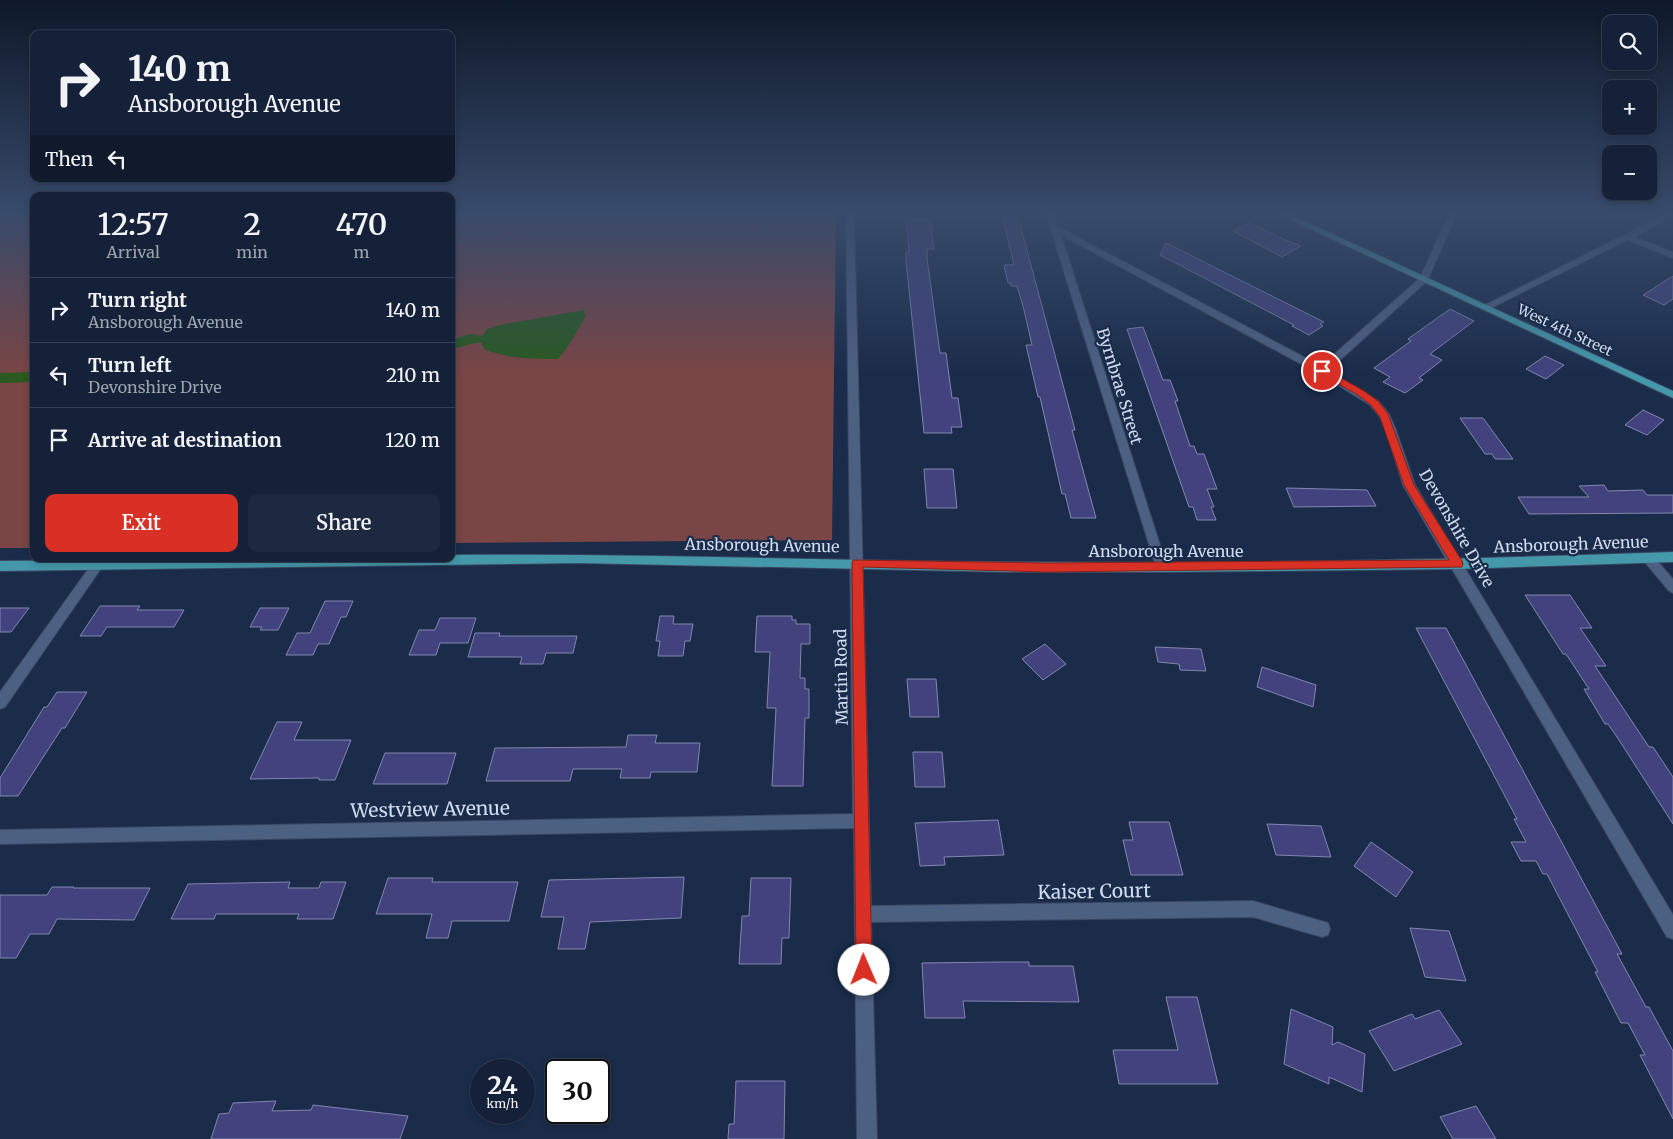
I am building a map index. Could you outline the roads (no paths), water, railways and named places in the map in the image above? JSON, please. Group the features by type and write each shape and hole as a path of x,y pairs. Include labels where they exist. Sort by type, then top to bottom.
{"main road":[{"name":"West 4th Street","path":"1398,267 1673,395"},
{"name":"Ansborough Avenue","path":"455,560 578,558 1008,567 1161,567 1458,564 1673,557"},
{"name":"Ansborough Avenue","path":"0,566 258,562"}],"street":[{"name":"Martin Road","path":"851,267 867,1139"},
{"name":"Byrnbrae Street","path":"1066,267 1161,567"},
{"name":"Devonshire Drive","path":"1127,267 1361,393 1374,403 1385,416 1409,485 1458,564 1673,931"},
{"path":"1322,371 1424,279 1429,267"},
{"path":"1486,307 1566,267"},
{"path":"1648,558 1673,588"},
{"path":"0,703 98,564"},
{"name":"Westview Avenue","path":"0,836 861,821"},
{"name":"Kaiser Court","path":"863,914 1252,909 1322,929"}],"waterway":[{"path":"455,344 469,339 480,339"},
{"path":"0,378 30,377"}]}
